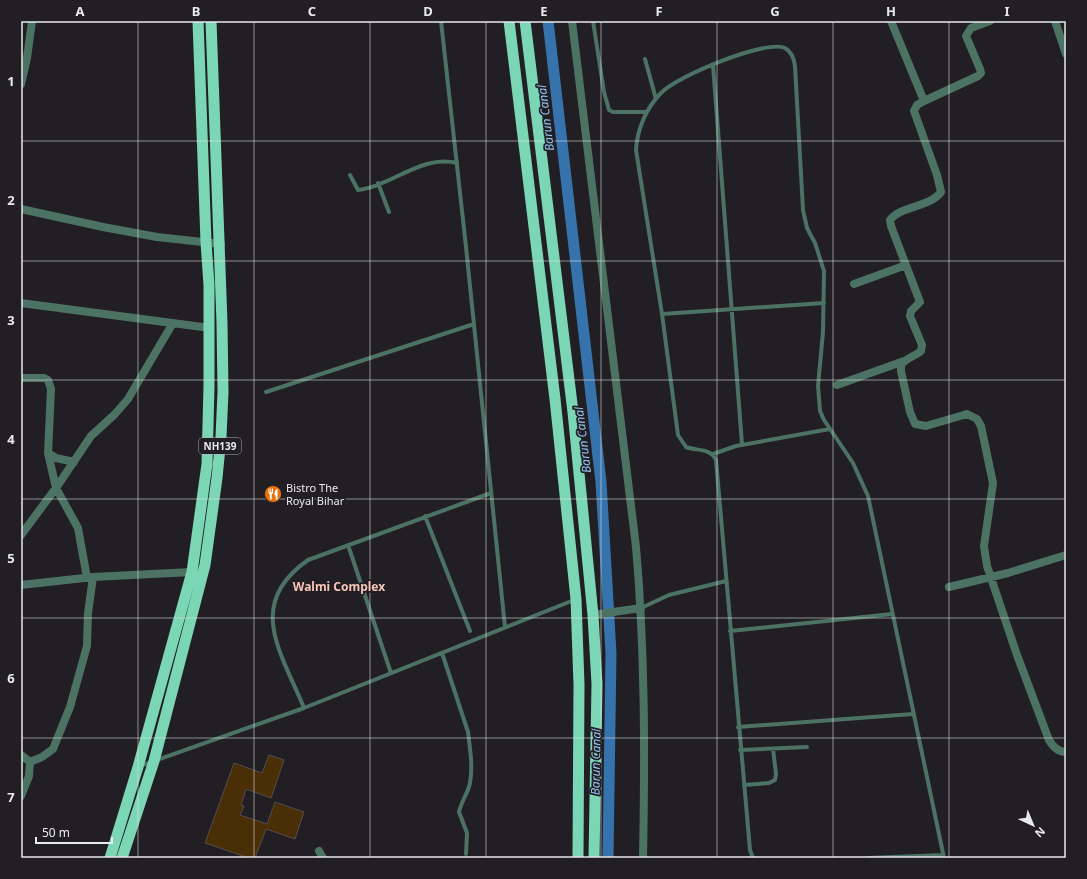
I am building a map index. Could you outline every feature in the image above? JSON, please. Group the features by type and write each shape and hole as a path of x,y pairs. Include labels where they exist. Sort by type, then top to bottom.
{"highway":[{"name":"NH139","path":"110,858 138,767 192,572 206,464 210,285 206,242 198,21"},
{"name":"NH139","path":"122,858 154,761 205,565 211,529 221,438 223,392 221,244 211,21"},
{"path":"509,21 555,399 576,599 579,693 578,858"},
{"path":"525,21 598,614 594,858"}],"street":[{"path":"21,84 32,21"},
{"path":"572,21 620,412 641,608 644,691 643,858"},
{"path":"891,21 924,101"},
{"path":"837,385 904,361 922,351 922,345 910,316 911,311 920,302 890,220 898,214 932,200 940,192 937,176 917,124 914,111 917,105 924,101 974,79 981,73 966,36 968,31 977,23 990,21"},
{"path":"1054,21 1066,54"},
{"path":"21,33 30,36"},
{"path":"21,208 103,227 157,236 221,244"},
{"path":"854,284 906,265"},
{"path":"21,303 210,328"},
{"path":"21,535 56,488 91,436 116,414 128,399 173,323"},
{"path":"904,361 901,364 903,381 910,412 915,424 926,426 967,414 977,419 980,426 994,483 984,546 990,577 1049,740 1053,747 1060,752 1066,752"},
{"path":"21,378 44,378 51,384 48,452 56,488 78,528 90,577 88,646 76,690 53,749 42,757 30,762"},
{"path":"48,452 56,458 74,462"},
{"path":"949,586 990,577 1066,555"},
{"path":"21,585 90,577 192,572"},
{"path":"598,614 633,611 641,608"},
{"path":"21,755 30,762"},
{"path":"21,796 29,776 30,762"}],"lane":[{"path":"441,21 505,627"},
{"path":"593,21 604,92 609,110 613,112 647,112"},
{"path":"753,858 750,850 740,750 716,465 713,454 709,451 694,450 686,447 678,435 671,395 662,314 636,150 639,129 647,112 662,91 682,78 713,65 748,52 777,46 784,48 793,56 797,77 803,210 807,228 815,243 823,264 824,303 818,386 820,411 830,429 853,462 865,485 943,856 868,858"},
{"path":"645,59 656,99"},
{"path":"713,65 742,444"},
{"path":"350,175 358,190 378,184 427,164 448,160 457,163"},
{"path":"378,184 389,212"},
{"path":"662,314 824,303"},
{"path":"266,392 474,324"},
{"path":"713,454 742,444 830,429"},
{"path":"304,708 276,638 272,621 274,604 279,589 293,571 308,560 491,493"},
{"path":"425,516 470,631"},
{"path":"348,545 391,673"},
{"path":"641,608 673,594 726,580"},
{"path":"138,767 304,708 576,599"},
{"path":"730,631 892,614"},
{"path":"442,653 468,732 470,745 470,783 459,812 468,833 466,854"},
{"path":"738,728 913,714"},
{"path":"740,750 807,748"},
{"path":"744,785 769,783 775,779 773,749"}],"building":[{"path":"269,755 284,760 271,798 246,789 241,805 244,806 240,815 267,824 275,802 304,812 295,839 266,829 255,858 249,858 205,843 234,763 262,773"}],"waterway":[{"name":"Barun Canal","path":"548,21 601,482 611,653 608,858"}],"place":[{"name":"Bistro The Royal Bihar","path":"273,494"}],"district":[{"name":"Walmi Complex","path":"339,587"}]}
